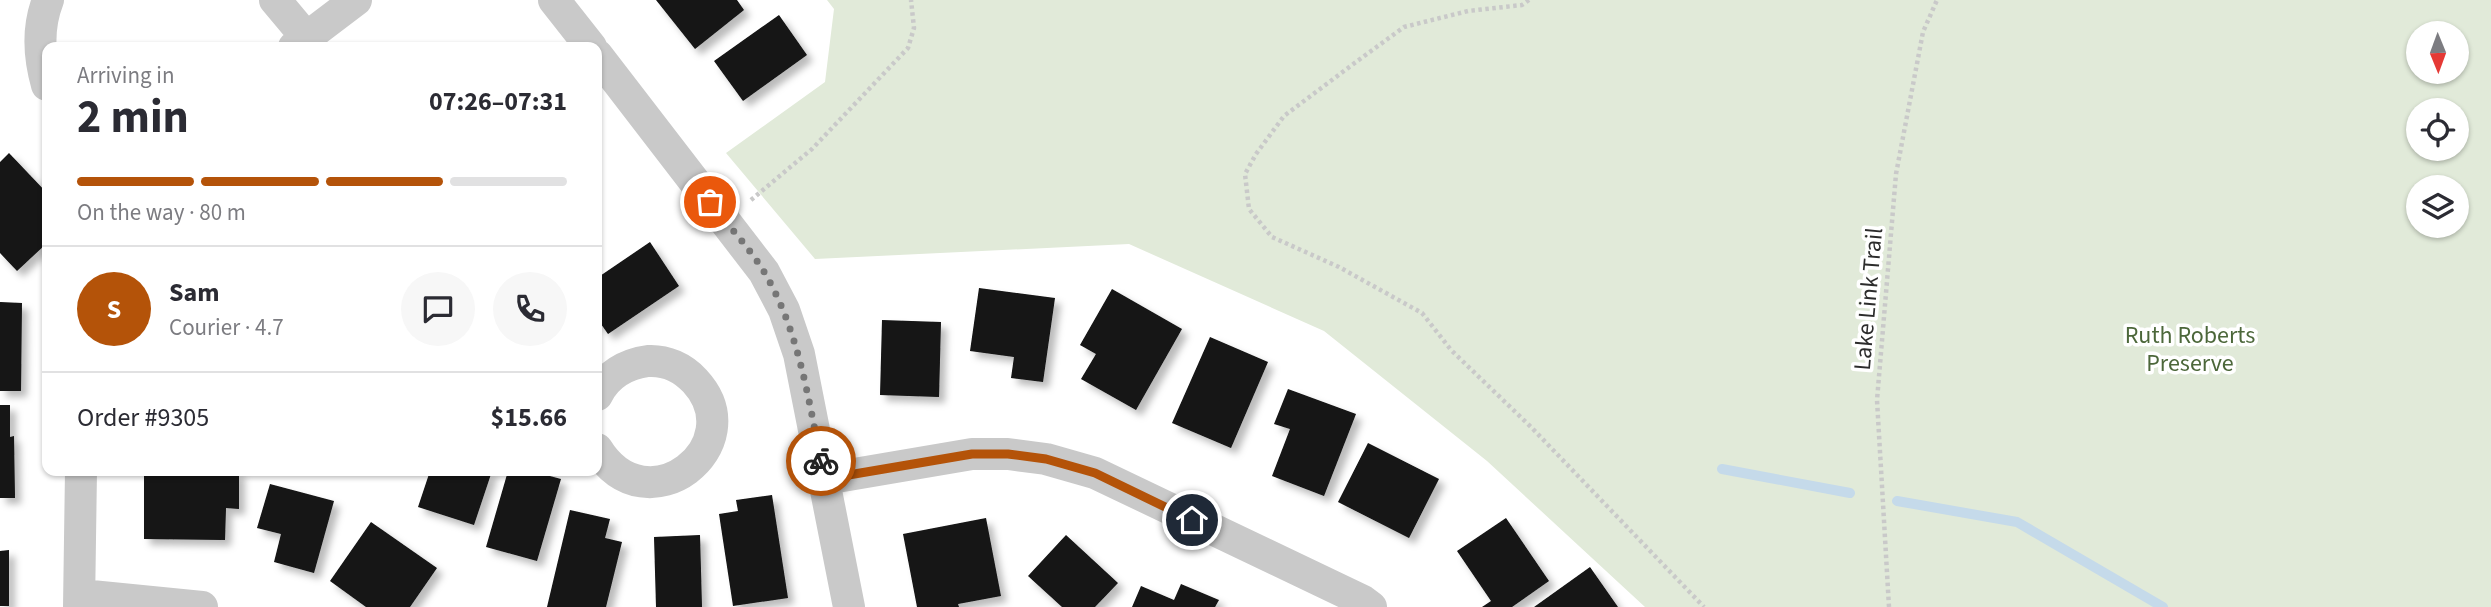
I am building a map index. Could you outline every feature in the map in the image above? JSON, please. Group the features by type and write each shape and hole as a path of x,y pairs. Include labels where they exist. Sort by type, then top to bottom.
{"street":[{"path":"42,68 40,31 48,0"},
{"path":"275,0 300,42 356,0"},
{"path":"554,0 587,42"},
{"path":"602,62 764,272 784,310 799,354 849,607"},
{"path":"602,385 615,373 633,363 652,361 671,364 688,373 701,387 710,405 712,424 709,443 698,461 682,474 662,482 641,482 622,475 602,457"},
{"path":"825,479 972,454 1008,454 1046,459 1095,473 1371,607"},
{"path":"81,476 80,601 202,607"}],"path":[{"path":"726,223 765,186 812,149 908,48 914,28 911,0"},
{"path":"1529,0 1522,5 1468,11 1404,27 1284,116 1245,174 1249,209 1272,237 1339,267 1422,313 1451,350 1531,427 1703,607"},
{"name":"Lake Link Trail","path":"1889,607 1877,400 1896,173 1923,32 1937,0"}],"green space":[{"name":"Ruth Roberts Preserve","path":"827,0 2491,0 2491,607 1645,607 1487,461 1324,331 1129,244 815,259 726,153 825,82 834,9"}],"building":[{"path":"656,0 737,0 744,10 695,49"},
{"path":"779,15 807,55 743,101 714,61"},
{"path":"9,153 42,188 42,248 17,271 0,253 0,162"},
{"path":"650,242 679,286 608,334 602,325 602,275"},
{"path":"979,288 1055,298 1043,382 1011,378 1014,357 970,351"},
{"path":"1112,289 1182,329 1136,410 1081,379 1096,354 1080,345"},
{"path":"0,302 22,303 21,391 0,391"},
{"path":"882,320 941,322 939,397 880,395"},
{"path":"1210,337 1268,362 1231,448 1172,423"},
{"path":"1288,389 1356,414 1324,496 1272,476 1290,429 1274,424"},
{"path":"0,405 10,405 10,437 14,436 15,498 0,498"},
{"path":"1368,443 1439,479 1409,538 1338,502"},
{"path":"144,476 239,476 239,509 226,508 225,540 144,539"},
{"path":"428,476 490,476 474,525 418,507"},
{"path":"507,476 550,476 561,479 537,561 486,547"},
{"path":"270,484 334,501 314,573 274,562 281,534 257,528"},
{"path":"772,495 788,598 733,606 719,514 738,511 736,500"},
{"path":"570,510 610,519 605,538 622,542 606,607 547,607"},
{"path":"986,518 1001,596 958,604 959,607 917,607 903,534"},
{"path":"1506,518 1549,581 1512,607 1482,607 1491,601 1457,551"},
{"path":"371,522 437,568 410,607 366,607 330,581"},
{"path":"700,535 702,607 656,607 654,537"},
{"path":"1066,535 1118,583 1095,607 1062,607 1028,576"},
{"path":"9,550 9,606 0,606 0,551"},
{"path":"1590,567 1618,607 1534,607"},
{"path":"1181,584 1219,600 1215,607 1132,607 1141,586 1174,600"}],"waterway":[{"path":"1722,469 1850,493"},
{"path":"1897,501 2017,522 2163,607"}],"way so far":[{"path":"710,202 764,272 784,310 799,354 821,461"}],"route":[{"path":"821,461 825,479 972,454 1008,454 1046,459 1095,473 1192,520"}]}
